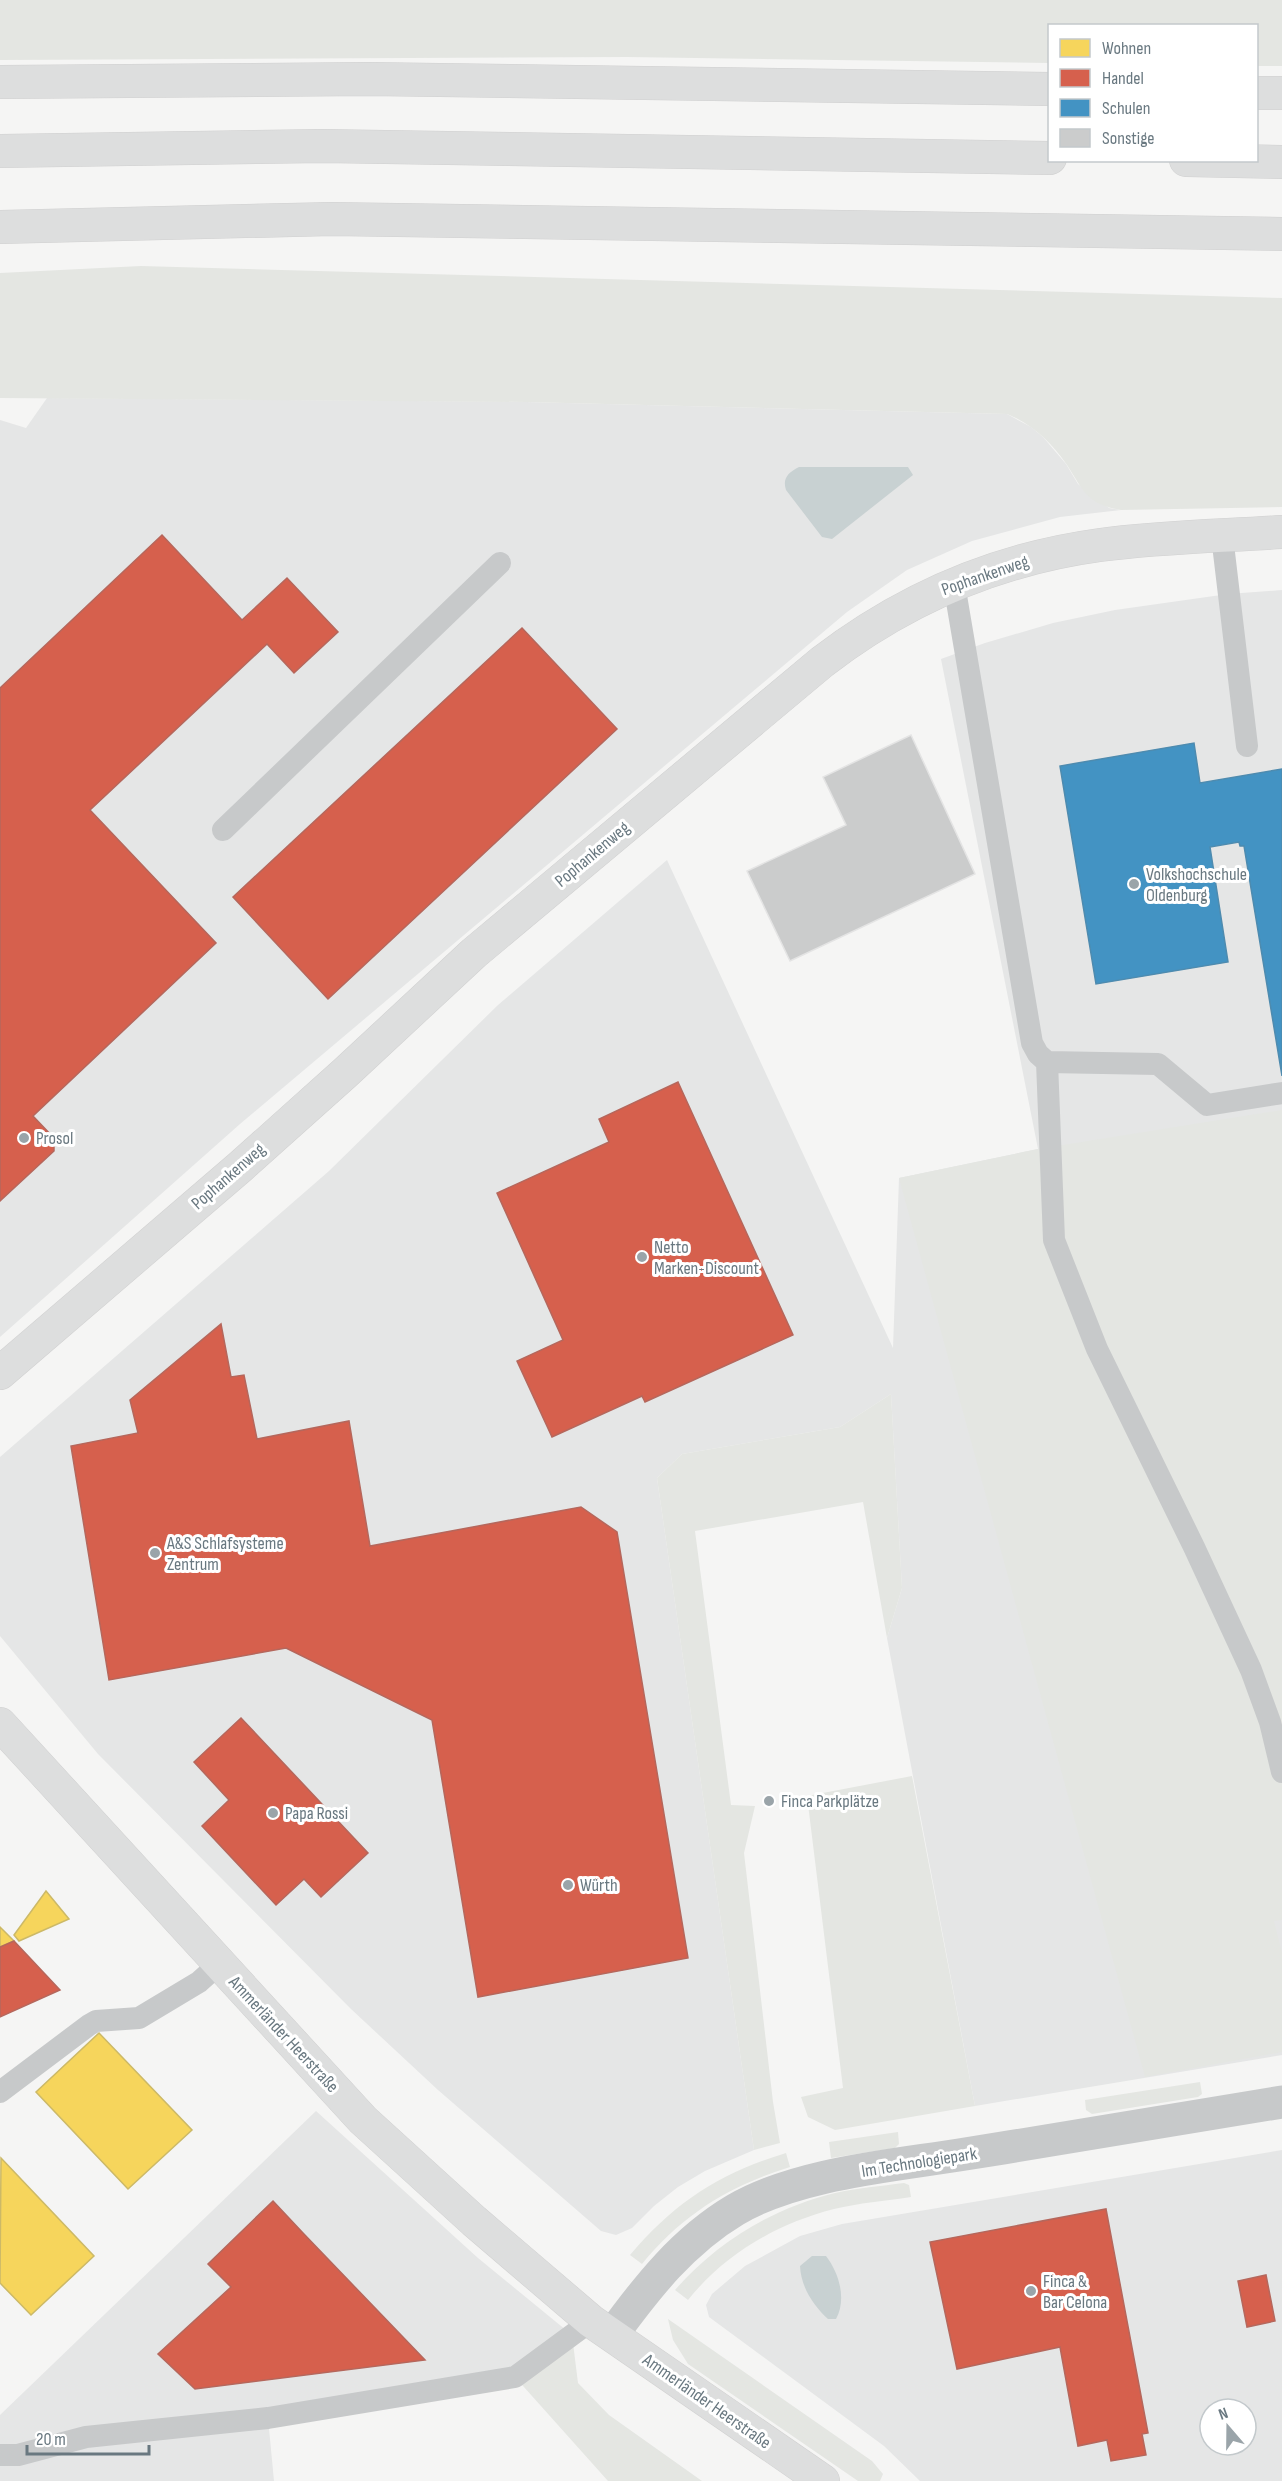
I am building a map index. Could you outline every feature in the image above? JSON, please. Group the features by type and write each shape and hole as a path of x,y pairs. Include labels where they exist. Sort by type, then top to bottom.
{"main road":[{"path":"0,82 369,79 1048,89"},
{"path":"1258,93 1282,93"},
{"path":"0,151 323,146 1048,158"},
{"path":"1258,162 1282,162"},
{"path":"0,227 332,219 1282,234"},
{"name":"Pophankenweg","path":"0,1373 345,1073 474,953 822,662 886,617 954,584 1005,565 1068,550 1134,542 1282,532"},
{"name":"Ammerländer Heerstraße","path":"0,1724 363,2120 474,2221 602,2328 823,2481"}],"street":[{"name":"Im Technologiepark","path":"602,2328 642,2294 681,2251 707,2229 737,2209 769,2195 846,2174 1282,2102"}],"lane":[{"path":"1222,536 1247,746"},
{"path":"223,830 500,563"},
{"path":"954,584 1032,1042 1047,1062 1054,1240 1097,1349 1194,1547 1251,1670 1270,1722 1282,1772"},
{"path":"1047,1062 1158,1064 1207,1105 1282,1093"},
{"path":"0,2092 88,2025 96,2021 139,2018 199,1982 219,1964"},
{"path":"0,2455 18,2455 86,2437 268,2418 515,2377 602,2328"}],"shaded area":[{"path":"0,0 1282,0 1282,66 1258,66 1258,24 1048,24 1048,63 627,57 0,60"},
{"path":"141,266 1282,298 1282,507 1121,510 1100,504 1082,489 1048,441 1025,423 1007,414 526,402 0,398 0,273"},
{"path":"47,398 526,402 1007,414 1031,427 1043,437 1066,464 1078,484 1109,508 1121,510 1060,517 972,541 907,570 847,612 240,1124 0,1337 0,420 26,428"},
{"path":"799,467 908,467 913,475 832,539 822,537 786,490 787,476"},
{"path":"1282,590 1282,2055 975,2106 887,1638 902,1588 891,1394 840,1427 682,1454 657,1478 754,2150 705,2171 678,2187 632,2228 616,2235 601,2231 438,2090 351,2009 98,1754 0,1636 0,1457 329,1171 498,1005 667,860 893,1348 899,1178 1038,1149 941,659 1053,623 1115,610 1228,594"},
{"path":"1282,1110 1282,1920 1274,1921 1282,1953 1282,2052 1145,2077 899,1178 1038,1149"},
{"path":"891,1394 902,1588 887,1638 863,1502 695,1531 731,1805 755,1806 744,1853 773,2102 780,2143 754,2150 657,1478 682,1454 840,1427"},
{"path":"912,1776 975,2106 835,2130 808,2117 801,2097 843,2088 807,1796"},
{"path":"1200,2082 1202,2094 1198,2097 1092,2114 1086,2110 1085,2100"},
{"path":"316,2111 478,2258 572,2335 515,2377 268,2418 274,2481 0,2481 0,2415"},
{"path":"898,2132 899,2144 895,2148 831,2158 829,2142"},
{"path":"1282,2150 1282,2481 920,2481 884,2446 709,2317 706,2305 712,2294 745,2266 800,2236 842,2224"},
{"path":"786,2153 790,2167 747,2183 708,2204 673,2231 642,2264 630,2255 664,2220 700,2192 740,2170"},
{"path":"904,2183 909,2185 911,2197 843,2207 792,2223 772,2232 735,2255 718,2268 688,2300 675,2290 691,2273 728,2242 768,2218 835,2193"},
{"path":"812,2256 826,2256 835,2270 841,2295 836,2319 828,2319 823,2314 805,2288 800,2266"},
{"path":"668,2319 872,2461 883,2474 880,2481 858,2481 688,2364 673,2340"},
{"path":"572,2335 578,2383 609,2415 702,2481 608,2481 515,2377"}],"building: Wohnen":[{"path":"46,1891 69,1919 19,1941 14,1935"},
{"path":"0,1927 14,1941 0,1947"},
{"path":"99,2033 192,2130 128,2189 36,2092"},
{"path":"1,2158 94,2256 31,2315 0,2283"}],"building: Handel":[{"path":"162,535 242,620 287,578 338,632 294,673 267,644 90,810 216,943 33,1116 54,1138 54,1151 0,1201 0,688"},
{"path":"522,628 617,729 328,999 233,897"},
{"name":"Netto Marken-Discount","path":"678,1082 793,1335 645,1402 642,1396 552,1437 517,1361 563,1340 497,1193 609,1142 599,1119"},
{"path":"221,1324 231,1377 244,1375 257,1439 349,1421 370,1546 581,1507 617,1532 688,1958 478,1997 432,1720 286,1648 109,1680 71,1446 138,1433 130,1400"},
{"name":"Papa Rossi","path":"241,1718 368,1853 321,1897 304,1879 276,1905 202,1826 229,1800 194,1762"},
{"path":"14,1941 60,1990 0,2017 0,1947"},
{"path":"273,2201 425,2360 195,2389 158,2354 231,2287 208,2264"},
{"name":"Finca & Bar Celona","path":"1106,2209 1148,2433 1142,2434 1146,2455 1111,2461 1107,2440 1078,2446 1060,2347 957,2369 930,2242"},
{"path":"1266,2275 1275,2321 1247,2327 1238,2281"}],"building: Schulen":[{"path":"1194,743 1200,783 1282,769 1282,1076 1244,846 1240,846 1239,842 1210,847 1228,962 1096,984 1060,766"}],"building: Sonstige":[{"path":"911,735 975,874 790,961 747,871 846,825 823,777"}],"place":[{"name":"Volkshochschule Oldenburg","path":"1134,884"},
{"name":"Prosol","path":"24,1138"},
{"name":"Netto Marken-Discount","path":"642,1257"},
{"name":"A&S Schlafsysteme Zentrum","path":"155,1553"},
{"name":"Finca Parkplätze","path":"769,1801"},
{"name":"Papa Rossi","path":"273,1813"},
{"name":"Würth","path":"568,1885"},
{"name":"Finca & Bar Celona","path":"1031,2291"}]}
